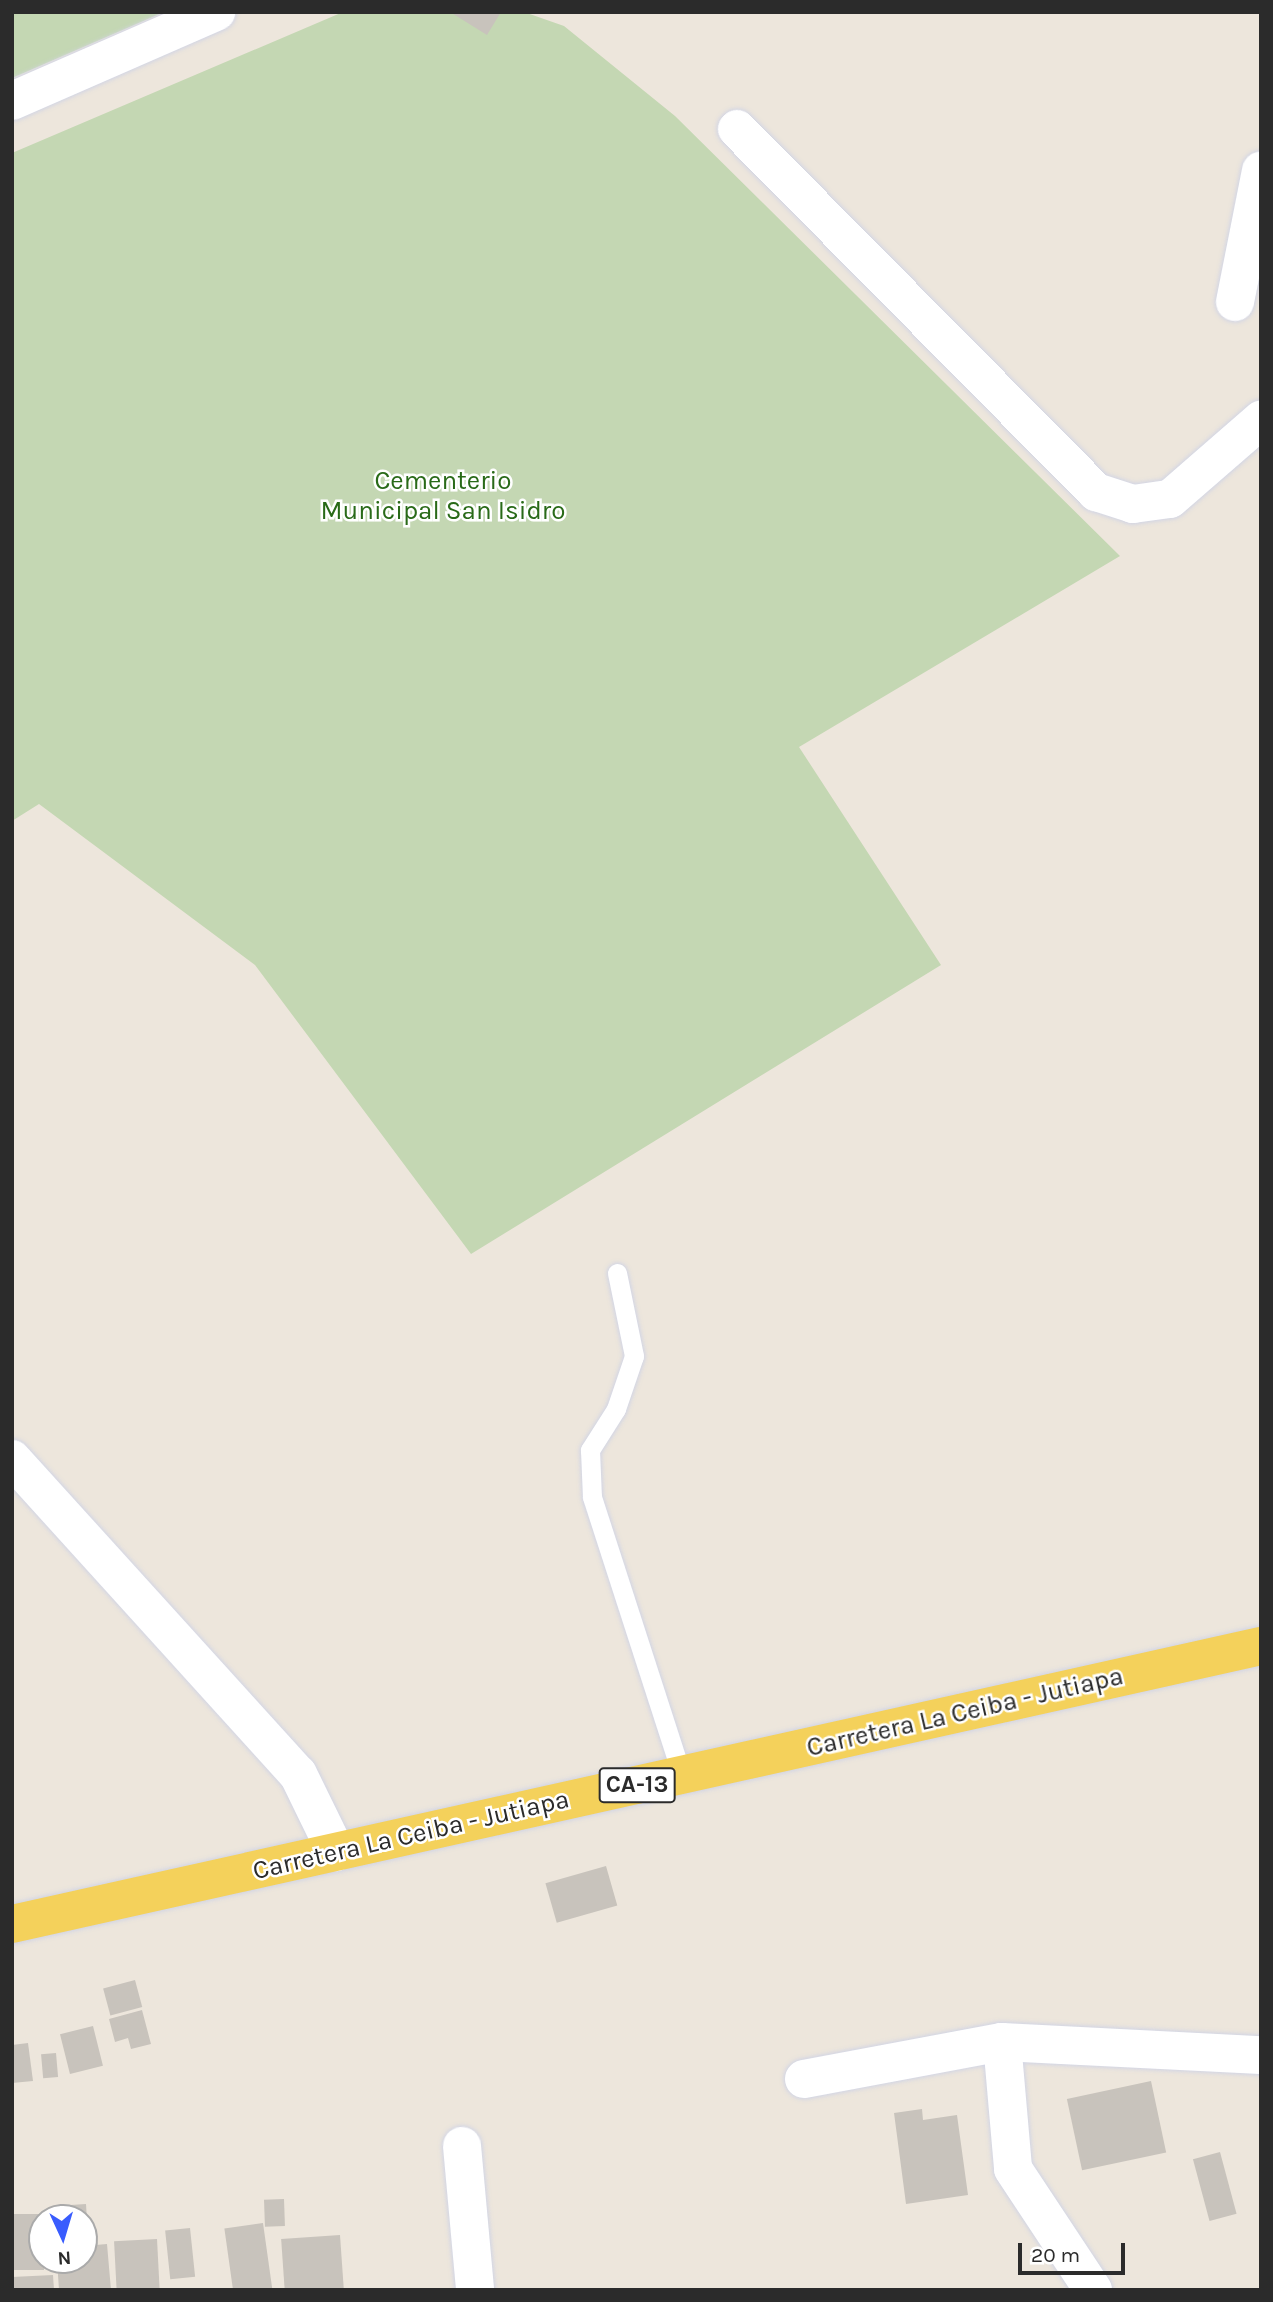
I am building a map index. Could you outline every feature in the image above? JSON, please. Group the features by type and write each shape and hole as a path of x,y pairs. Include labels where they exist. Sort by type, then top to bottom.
{"main road":[{"name":"Carretera La Ceiba - Jutiapa","path":"12,1924 1261,1646"}],"street":[{"path":"12,101 216,12"},
{"path":"737,129 1096,492 1133,504 1170,499 1261,420"},
{"path":"1235,302 1261,171"},
{"path":"12,1459 298,1774 335,1852"},
{"path":"1002,2042 1013,2169 1093,2290"},
{"path":"804,2079 1002,2042 1261,2055"},
{"path":"462,2146 475,2290"}],"lane":[{"path":"617,1273 634,1356 617,1409 590,1450 592,1497 682,1775"}],"green space":[{"path":"12,12 164,12 12,78"},
{"name":"Cementerio Municipal San Isidro","path":"343,12 524,12 564,26 675,116 1120,556 799,747 941,965 471,1254 255,965 39,804 12,821 12,153"}],"building":[{"path":"450,12 501,12 487,35"},
{"path":"606,1866 617,1905 557,1923 545,1883"},
{"path":"135,1980 142,2007 110,2016 103,1989"},
{"path":"142,2010 151,2044 131,2049 128,2038 115,2042 109,2019"},
{"path":"93,2026 103,2066 70,2074 60,2034"},
{"path":"28,2043 33,2081 12,2083 12,2045"},
{"path":"56,2053 58,2077 43,2078 41,2054"},
{"path":"1151,2081 1166,2152 1082,2170 1067,2099"},
{"path":"922,2109 923,2120 957,2115 968,2195 906,2204 894,2113"},
{"path":"1220,2152 1237,2214 1210,2221 1193,2159"},
{"path":"284,2199 285,2226 265,2227 264,2200"},
{"path":"12,2214 28,2214 28,2270 12,2270"},
{"path":"263,2223 272,2290 233,2290 224,2228"},
{"path":"190,2228 195,2277 170,2279 165,2231"},
{"path":"340,2235 344,2290 285,2290 281,2239"},
{"path":"157,2239 160,2290 117,2290 114,2241"},
{"path":"107,2244 111,2290 59,2290 58,2274 98,2274 98,2245"},
{"path":"53,2275 54,2290 12,2290 12,2277"}]}
